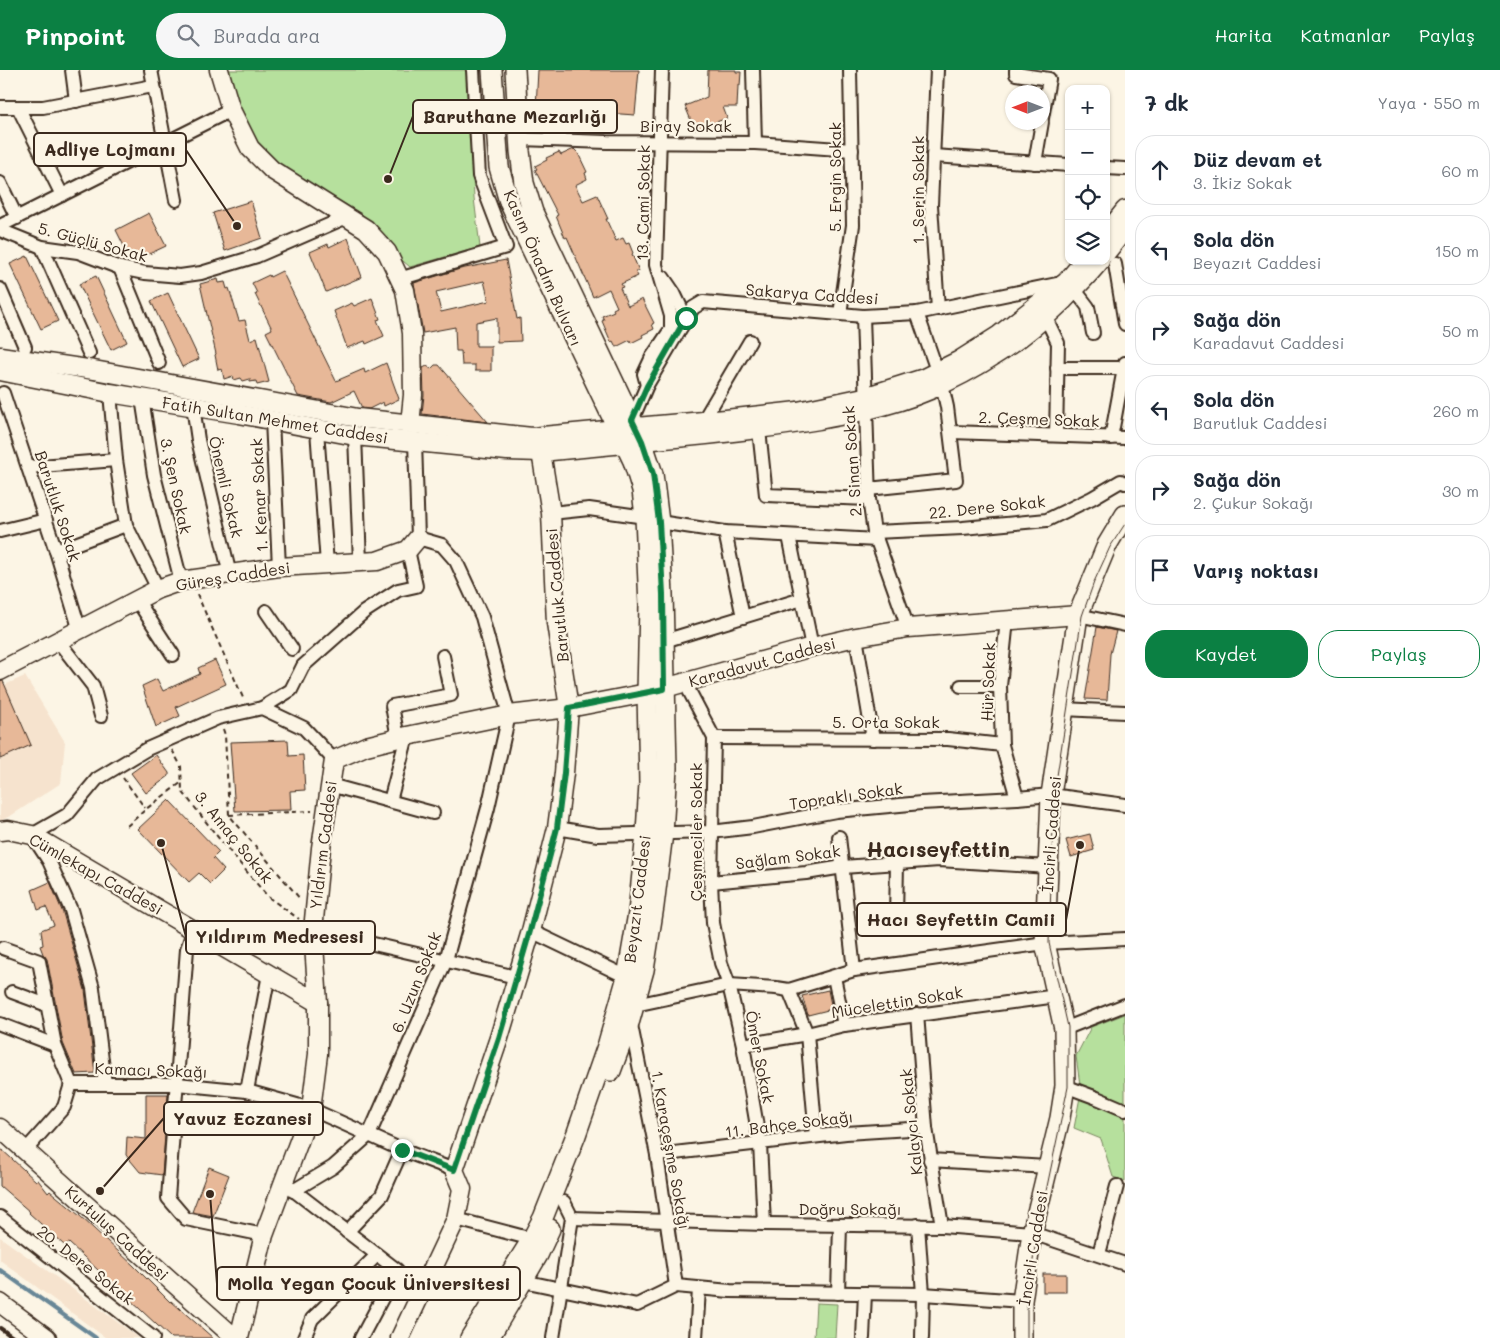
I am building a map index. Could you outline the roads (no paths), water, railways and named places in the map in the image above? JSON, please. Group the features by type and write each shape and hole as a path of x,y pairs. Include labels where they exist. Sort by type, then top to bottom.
{"main road":[{"path":"219,70 231,110 250,148 272,170 366,229 387,252 405,290 412,333 413,396 410,424"},
{"name":"Kasım Önadım Bulvarı","path":"492,70 499,167 509,202 630,432"},
{"name":"Kasım Önadım Bulvarı","path":"515,70 524,183 533,212 630,432"},
{"path":"1110,229 1125,210"},
{"name":"Fatih Sultan Mehmet Caddesi","path":"1110,253 1125,229"},
{"name":"Fatih Sultan Mehmet Caddesi","path":"939,379 1100,265"},
{"name":"Fatih Sultan Mehmet Caddesi","path":"0,356 85,369 358,418 532,437 630,432 759,430 864,404 924,378 939,379 989,359 1046,318 1070,286"},
{"name":"Fatih Sultan Mehmet Caddesi","path":"0,371 110,393 193,406 355,436 507,451 541,452 630,432 864,404"},
{"name":"Beyazıt Caddesi","path":"470,1338 532,1238 554,1194 608,1043 627,977 667,768 656,691 648,605 653,474 630,432"},
{"name":"Barutluk Caddesi","path":"454,1170 499,1038 530,931 557,828 564,773 569,708 556,623 551,513 541,452"},
{"name":"İncirli Caddesi","path":"1022,1338 1022,1301 1032,1233 1060,1118 1065,1086 1064,1030 1045,943 1051,795 1078,615 1107,545 1125,515"},
{"name":"Beyazıt Caddesi","path":"652,519 664,641 656,691"},
{"name":"Güreş Caddesi","path":"0,671 158,590 186,581 279,567 377,561 413,544"},
{"name":"Karadavut Caddesi","path":"334,760 366,746 403,737 509,715 569,708 656,691 812,647 856,637 908,628 1078,615"},
{"name":"Yıldırım Caddesi","path":"239,1338 264,1235 288,1187 311,1109 318,1054 318,1002 314,922 334,760"},
{"name":"Cümlekapı Caddesi","path":"0,831 8,830 32,835 318,1002"},
{"name":"Beyazıt Caddesi","path":"489,1338 538,1255 568,1210 633,1012 644,970 653,915 654,833"},
{"name":"Kurtuluş Caddesi","path":"0,1128 235,1338"},
{"path":"400,1338 456,1219 462,1189 454,1170"},
{"path":"0,1303 47,1338"}],"street":[{"path":"72,70 76,101"},
{"path":"151,70 176,200"},
{"path":"399,279 506,247 478,176 473,70"},
{"name":"13. Cami Sokak","path":"647,386 644,374 652,356 672,329 672,316 656,265 662,70"},
{"path":"753,70 754,142"},
{"name":"5. Ergin Sokak","path":"840,314 853,225 850,70"},
{"name":"1. Serin Sokak","path":"937,70 931,205 938,309"},
{"path":"1016,72 1049,79 1048,85"},
{"path":"0,107 43,107 153,86"},
{"path":"18,107 62,195"},
{"path":"0,226 231,110"},
{"path":"1035,163 1041,130"},
{"name":"Biray Sokak","path":"520,138 607,142 754,142 852,150"},
{"path":"933,156 1065,165"},
{"path":"1110,168 1125,169"},
{"path":"0,183 17,218"},
{"name":"5. Güçlü Sokak","path":"0,230 42,247 78,252 120,268 145,273 180,276 201,273 257,256 347,218"},
{"path":"42,247 89,353"},
{"path":"630,432 647,386 686,318 674,293 656,265"},
{"path":"1105,265 1125,324"},
{"path":"120,268 158,363"},
{"path":"1070,286 1088,307 1093,333"},
{"name":"Sakarya Caddesi","path":"686,318 693,308 703,302 862,316 917,313 1070,286"},
{"path":"0,289 25,347"},
{"path":"759,430 766,495 868,494 956,480 951,432 939,379 917,313"},
{"name":"2. Sinan Sokak","path":"862,316 868,494 875,536 908,628"},
{"path":"1046,318 1058,343 1056,435"},
{"path":"703,422 750,341"},
{"path":"1057,368 1125,365 1111,438"},
{"path":"2,393 18,374"},
{"name":"Barutluk Sokak","path":"2,393 46,520 80,631"},
{"path":"110,393 116,460 126,525 158,590"},
{"name":"3. Şen Sokak","path":"142,398 154,475 186,581"},
{"name":"Önemli Sokak","path":"193,406 198,440 230,574"},
{"name":"1. Kenar Sokak","path":"272,420 279,567"},
{"path":"317,430 327,564"},
{"name":"2. Çeşme Sokak","path":"951,432 1125,438"},
{"path":"355,436 360,562"},
{"path":"105,1084 93,988 71,910 49,862 32,835 67,815 97,779 146,749 218,718 262,708 291,690 303,666 364,612 398,590 416,586 413,544 415,442"},
{"path":"28,467 116,460"},
{"name":"22. Dere Sokak","path":"551,513 589,509 725,532 789,536 875,536 1047,520 1092,498 1121,481 1125,483"},
{"path":"0,531 46,520"},
{"path":"56,551 126,525"},
{"path":"725,532 743,617"},
{"path":"789,536 812,647"},
{"path":"413,544 442,545 456,561 482,618 509,715"},
{"path":"138,600 173,655"},
{"path":"664,641 802,600"},
{"path":"266,612 292,649"},
{"path":"1078,615 1125,625"},
{"name":"Hür Sokak","path":"1002,745 1000,686 1007,620"},
{"path":"856,637 873,739"},
{"path":"59,642 93,686 101,716"},
{"path":"390,801 403,737 392,706 451,695 443,656"},
{"name":"Çeşmeciler Sokak","path":"685,683 714,738 711,832 713,923 721,963 730,985"},
{"path":"960,686 1000,686"},
{"path":"262,708 304,728 334,760"},
{"path":"1063,709 1125,712"},
{"name":"6. Uzun Sokak","path":"288,1187 333,1167 369,1135 446,960 488,808 509,715"},
{"name":"5. Orta Sokak","path":"714,738 948,739 1002,745"},
{"path":"1002,745 1016,798"},
{"path":"330,785 433,812"},
{"name":"Topraklı Sokak","path":"557,828 598,834 711,832 752,827 836,811 921,803 1051,795 1125,805"},
{"path":"839,837 854,970"},
{"name":"Sağlam Sokak","path":"711,882 806,873 843,867 939,860 1048,867"},
{"path":"896,919 897,862"},
{"path":"314,922 446,960 516,976"},
{"path":"194,929 187,949 168,1198 186,1220 264,1235"},
{"path":"530,931 627,977"},
{"path":"633,1012 730,985 789,990 854,970 1045,943 1125,939"},
{"path":"3,948 39,961 55,1045 71,1084"},
{"path":"247,1091 269,974"},
{"path":"834,977 844,1025"},
{"name":"Ömer Sokak","path":"730,985 743,1045 760,1144 764,1224"},
{"path":"789,990 807,1034 816,1136"},
{"path":"12,992 47,1005"},
{"name":"Mücelettin Sokak","path":"743,1045 807,1034 844,1025 1057,996"},
{"path":"1064,1030 1125,1006"},
{"name":"1. Karaçeşme Sokağı","path":"633,1012 657,1155 676,1286"},
{"name":"Kalaycı Sokak","path":"917,1014 926,1128 942,1226"},
{"path":"0,1024 55,1045"},
{"name":"Kamacı Sokağı","path":"25,1151 64,1107 71,1084 177,1084 247,1091 311,1109 402,1150 454,1170"},
{"path":"1065,1086 1125,1110"},
{"name":"11. Bahçe Sokağı","path":"657,1155 816,1136 926,1128"},
{"path":"347,1232 382,1195 402,1150"},
{"path":"930,1160 1047,1167"},
{"path":"1099,1254 1117,1186"},
{"path":"288,1187 397,1270 361,1338"},
{"path":"553,1338 561,1290 568,1210"},
{"name":"Doğru Sokağı","path":"568,1210 667,1222 942,1226 1032,1233 1125,1264"},
{"name":"20. Dere Sokak","path":"0,1218 152,1338"},
{"path":"456,1219 532,1238"},
{"path":"838,1293 840,1226"},
{"path":"918,1226 923,1294 922,1338"},
{"path":"304,1338 312,1319 377,1254"},
{"path":"523,1281 637,1305 676,1286 730,1292 923,1294 1022,1301"},
{"path":"696,1338 699,1289"},
{"path":"863,1338 865,1293"}],"waterway":[{"path":"0,1270 96,1338"}],"tram line":[{"path":"1027,1338 1027,1300 1037,1234 1068,1087 1068,1027 1049,943 1054,795 1082,616 1094,582 1110,547 1125,524"}],"railway":[{"path":"0,1328 14,1338"}],"place":[{"name":"Baruthane Mezarlığı","path":"388,179"},
{"name":"Adliye Lojmanı","path":"237,226"},
{"name":"Yıldırım Medresesi","path":"161,843"},
{"name":"Hacı Seyfettin Camii","path":"1080,845"},
{"name":"Yavuz Eczanesi","path":"100,1191"},
{"name":"Molla Yegan Çocuk Üniversitesi","path":"210,1194"}],"district":[{"name":"Hacıseyfettin","path":"938,850"}]}
